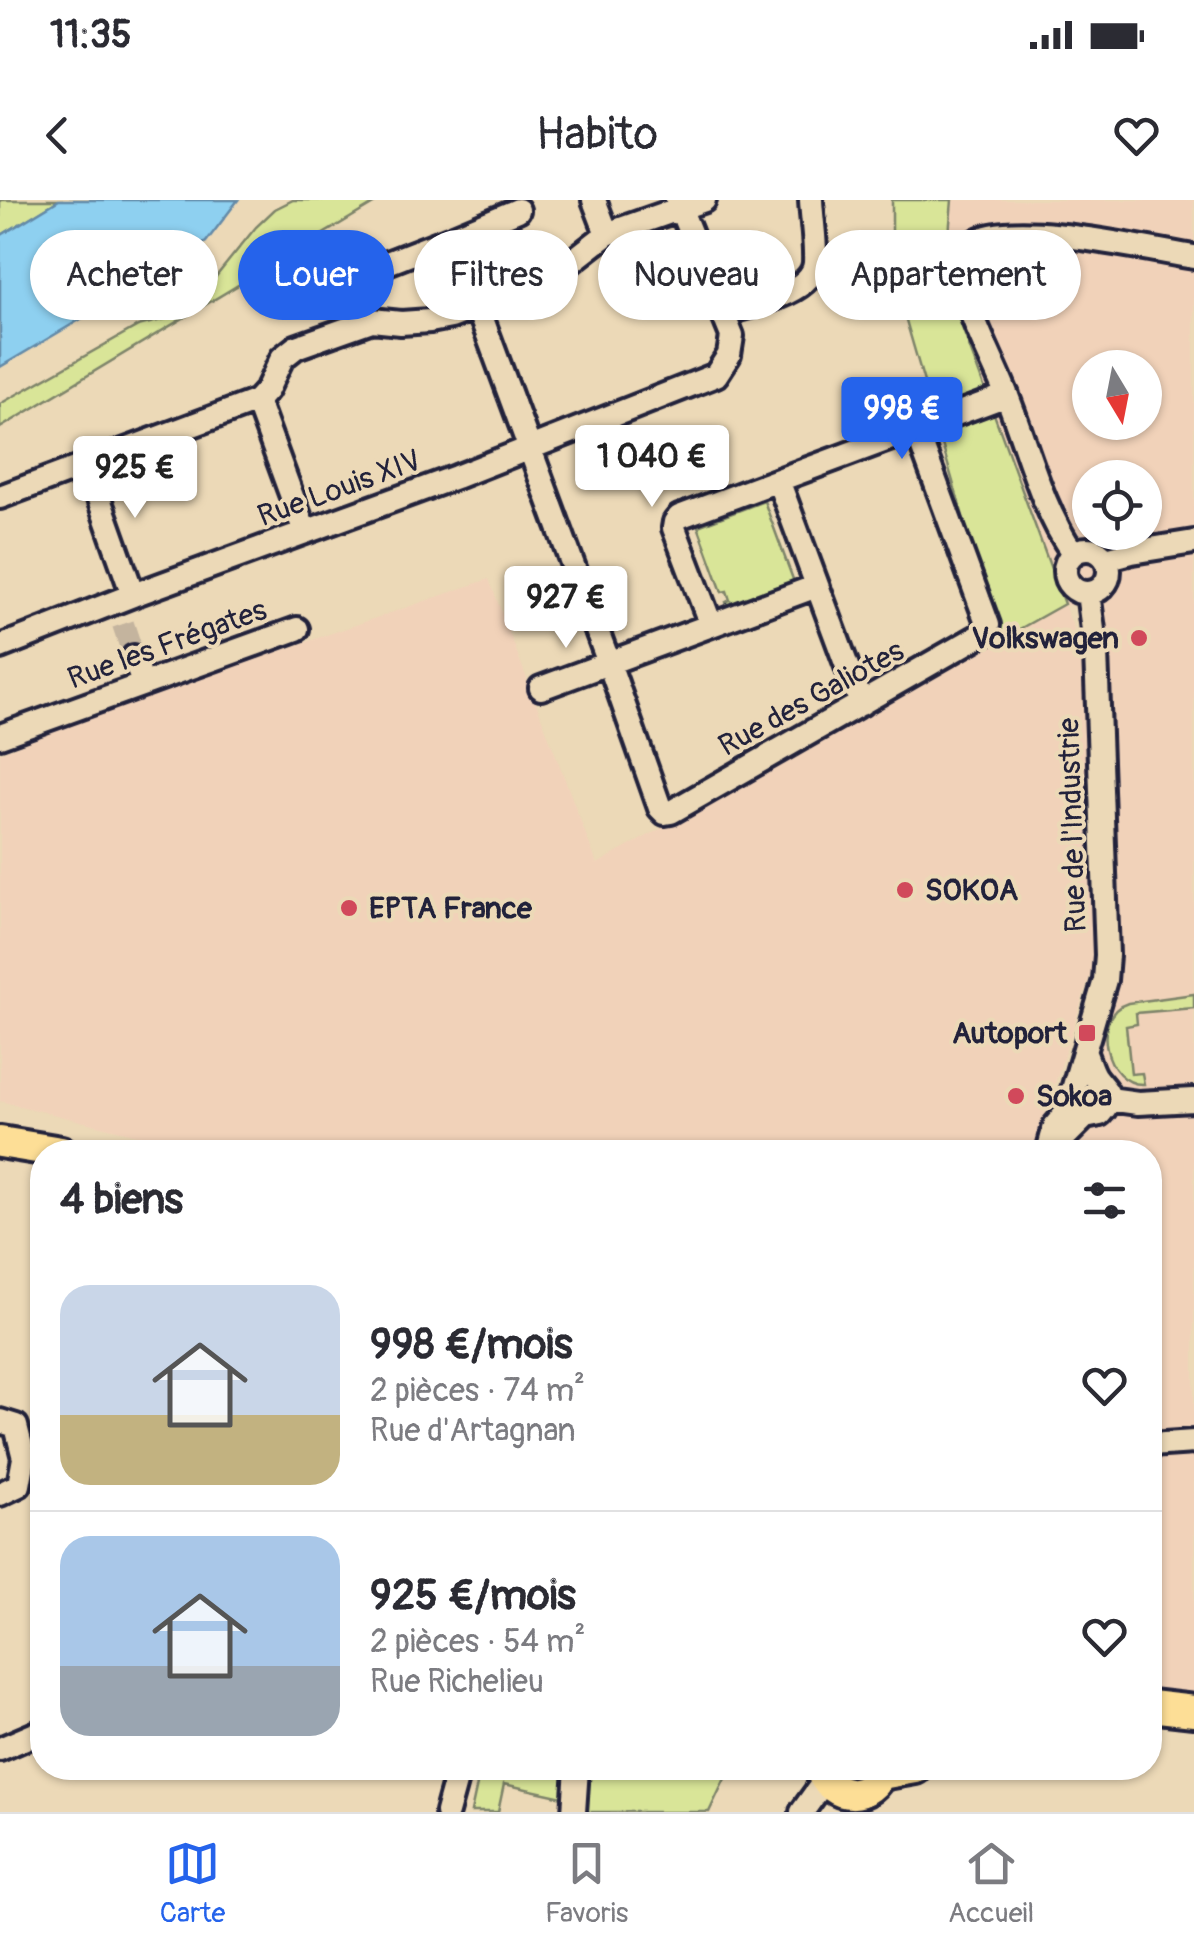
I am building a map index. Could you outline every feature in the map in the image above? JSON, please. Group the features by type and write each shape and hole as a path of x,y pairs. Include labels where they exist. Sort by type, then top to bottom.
{"main road":[{"path":"0,1142 30,1147"},
{"path":"1162,1707 1194,1711"},
{"path":"1162,1728 1194,1729"}],"street":[{"path":"594,200 605,230"},
{"path":"616,230 679,204 704,200"},
{"path":"795,288 808,280 815,266 811,200"},
{"path":"679,204 690,230"},
{"path":"470,230 518,210"},
{"name":"Rue de l'Industrie","path":"1088,1097 1084,1052 1107,955 1096,652 1088,593 1074,590 1066,578 1066,564 1073,553 1054,523 967,298 964,267 968,250 977,240 994,233 1035,232 1194,257"},
{"path":"0,497 258,402 282,358 296,347 372,320 436,320"},
{"path":"482,320 609,663"},
{"name":"Rue Louis XIV","path":"0,647 123,607 305,532 716,376 729,355 732,336 726,320"},
{"path":"710,625 674,528 679,517 1007,395"},
{"path":"258,402 305,532"},
{"name":"Rue des Galiotes","path":"609,663 664,813 986,632 988,625 916,429"},
{"path":"87,465 123,607"},
{"path":"778,480 862,704"},
{"path":"1106,559 1194,542"},
{"path":"1073,553 1086,548 1106,559 1107,582 1096,592 1088,593"},
{"path":"541,688 817,586"},
{"name":"Rue les Frégates","path":"0,736 297,628"},
{"path":"134,656 143,684"},
{"path":"1065,1140 1088,1097"},
{"path":"1051,1140 1055,1126 1088,1097 1138,1103 1194,1100"},
{"path":"0,1494 19,1485 24,1458 8,1423"},
{"path":"1162,1444 1194,1442"},
{"path":"0,1749 30,1736"},
{"path":"447,1812 456,1780"},
{"path":"574,1812 576,1780"},
{"path":"802,1812 862,1786"}],"shaded area":[{"path":"952,200 1194,200 1194,1703 1162,1694 1162,1140 1081,1140 1103,1119 1101,1095 1088,1074 1114,964 1105,605 1064,605 1083,650 1093,966 1039,1140 154,1140 0,1101 0,753 89,717 489,579 597,864 1064,604 959,320 1081,320 1081,230 949,230"}],"green space":[{"path":"0,200 59,200 0,236"},
{"path":"293,200 380,200 330,230 254,230 275,209"},
{"path":"892,200 952,200 949,230 892,230"},
{"path":"238,249 238,285 218,297 218,274"},
{"path":"180,320 0,428 0,404 138,326"},
{"path":"906,320 959,320 1064,604 984,649 996,630"},
{"path":"764,501 794,582 728,607 727,591 722,592 698,526"},
{"path":"1194,994 1194,1008 1136,1013 1137,1024 1126,1026 1131,1074 1142,1073 1144,1084 1131,1082 1120,1074 1107,1049 1106,1034 1116,1010 1128,1003"},
{"path":"478,1780 569,1780 567,1798 504,1784 498,1812 471,1812"},
{"path":"583,1780 724,1780 709,1812 580,1812"}],"water":[{"path":"59,200 238,200 215,230 30,230 30,320 79,320 0,367 0,236"}],"tunnel":[{"path":"123,624 134,657"}],"place":[{"name":"Volkswagen","path":"1139,638"},
{"name":"SOKOA","path":"905,890"},
{"name":"EPTA France","path":"349,908"},
{"name":"Autoport","path":"1087,1033"},
{"name":"Sokoa","path":"1016,1096"}]}
